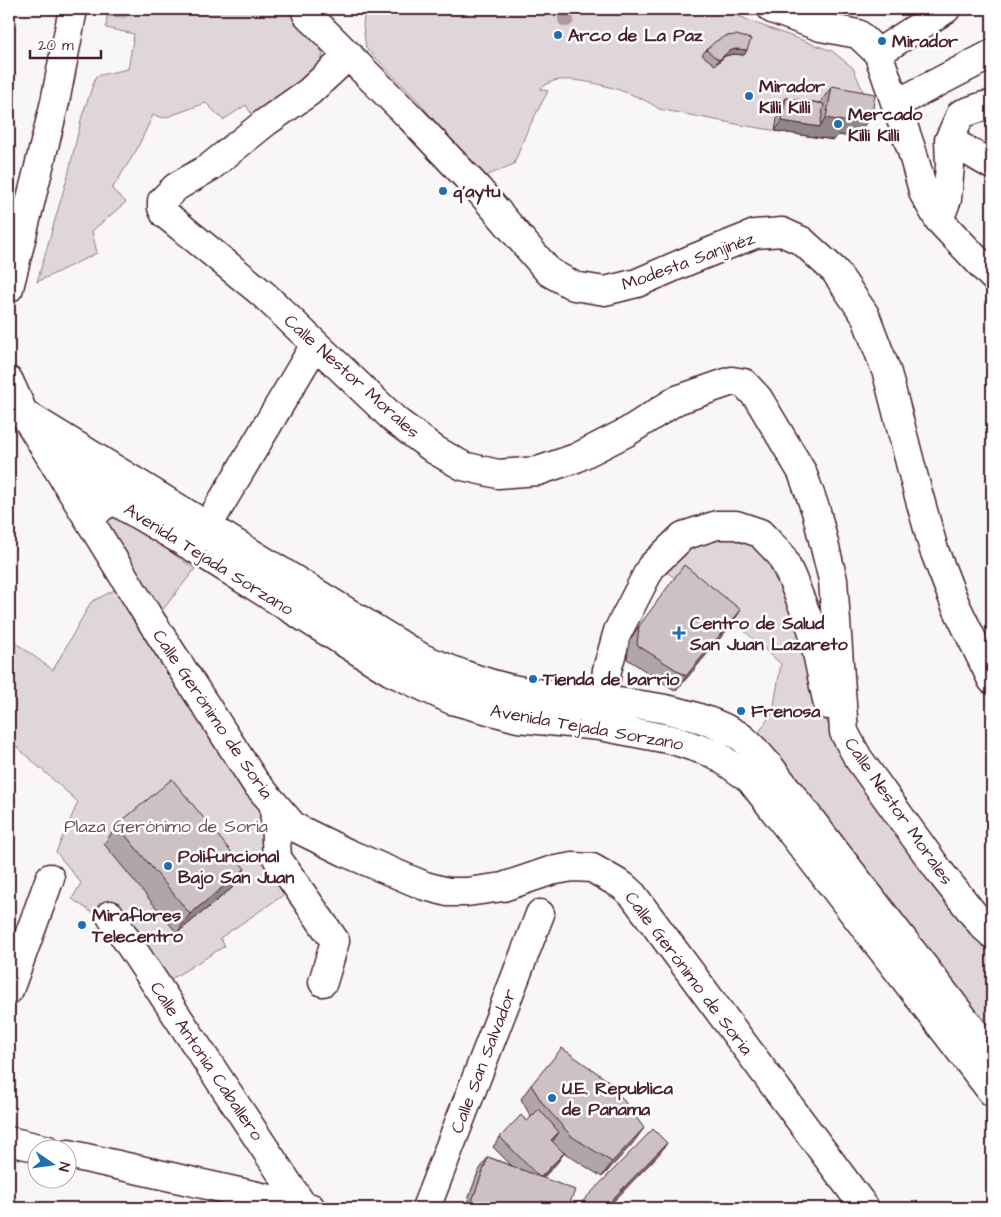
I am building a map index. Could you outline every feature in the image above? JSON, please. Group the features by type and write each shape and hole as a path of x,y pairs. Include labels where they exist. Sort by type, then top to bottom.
{"street":[{"path":"9,288 55,102 73,9"},
{"path":"772,9 821,27 858,34 878,53 912,151 924,194 939,220 992,276"},
{"path":"878,53 946,9"},
{"name":"Modesta Sanjinéz","path":"316,14 349,55 478,189 548,272 574,286 605,291 637,283 755,234 782,232 802,241 835,271 865,314 887,373 934,550 956,606 992,680"},
{"path":"896,104 992,54"},
{"name":"Calle Nestor Morales","path":"349,55 309,92 266,122 210,167 176,187 162,201 162,208 165,214 263,294 396,421 435,450 462,466 498,474 538,471 576,458 627,432 676,400 732,381 744,383 758,398 802,472 816,511 833,580 844,732 858,758 940,872 983,926 992,934"},
{"path":"939,220 947,199 950,166 949,140 961,114 984,106 992,107"},
{"path":"949,140 992,165"},
{"path":"201,537 315,345"},
{"name":"Avenida Tejada Sorzano","path":"9,381 24,414 56,466 85,503 114,501 201,537"},
{"name":"Avenida Tejada Sorzano","path":"24,414 110,466 201,537 390,672 452,700 518,718 672,710 706,720 739,736 770,767 992,1055"},
{"path":"85,503 93,473 99,467 110,466"},
{"name":"Calle Gerónimo de Soria","path":"85,503 148,616 255,782 294,827 347,853 432,888 448,892 467,892 503,886 550,871 573,867 592,868 623,886 633,895 865,1208"},
{"path":"602,714 607,670 618,631 651,566 683,536 717,525 736,525 760,533 781,555 812,629 828,708 844,732"},
{"name":"Avenida Tejada Sorzano","path":"602,714 715,754 750,779 992,1092"},
{"path":"274,804 277,858 335,941 324,982"},
{"path":"9,990 50,878"},
{"name":"Calle San Salvador","path":"426,1208 540,914"},
{"name":"Calle Antonia Caballero","path":"110,915 307,1207"},
{"path":"9,1141 28,1145"},
{"path":"78,1156 307,1207"}],"green space":[{"path":"127,9 292,9 313,35 323,55 309,88 256,122 246,105 223,120 206,103 164,118 153,115 136,151 112,189 126,202 92,231 97,253 37,282 68,175 82,116 96,76 128,69 134,34 106,28 107,16 126,17"},
{"name":"Mirador Killi Killi","path":"365,9 723,9 755,23 832,51 853,68 863,91 862,113 858,134 853,137 836,134 834,140 741,125 659,109 622,91 590,82 561,80 550,82 540,89 548,91 527,131 514,164 486,176 475,169 418,101 366,48 363,25"},
{"path":"113,516 120,517 195,569 157,617 105,521"},
{"path":"738,535 764,549 803,625 819,710 965,923 992,953 992,1040 758,734 773,711 781,664 741,628 664,570 686,545"},
{"name":"Plaza Gerónimo de Soria","path":"122,586 258,797 268,845 261,860 285,894 220,938 225,946 168,981 117,902 93,913 72,899 81,883 56,852 78,802 9,740 9,638 53,670 91,602"}],"building":[{"path":"736,35 751,39 747,50 736,49 729,51 719,60 706,50 716,41 726,36"},
{"path":"832,86 875,94 872,115 866,118 849,115 848,122 826,118"},
{"path":"786,98 824,104 820,127 782,121"},
{"name":"Centro de Salud San Juan Lazareto","path":"684,565 741,610 686,676 637,645 639,626"},
{"name":"Polifuncional Bajo San Juan","path":"172,779 245,869 190,914 117,825"},
{"path":"562,1048 610,1082 644,1128 612,1162 571,1136 543,1104 531,1085"},
{"path":"539,1109 559,1132 551,1140 564,1153 541,1177 500,1137 521,1115 527,1121"},
{"path":"653,1129 667,1143 604,1208 583,1208 579,1205"},
{"path":"488,1157 575,1190 568,1208 470,1207"}],"place":[{"name":"Arco de La Paz","path":"558,35"},
{"name":"Mirador","path":"882,41"},
{"name":"Mirador Killi Killi","path":"749,96"},
{"name":"Mercado Killi Killi","path":"838,124"},
{"name":"q'aytu","path":"443,191"},
{"name":"Centro de Salud San Juan Lazareto","path":"679,633"},
{"name":"Tienda de barrio","path":"533,679"},
{"name":"Frenosa","path":"741,711"},
{"name":"Polifuncional Bajo San Juan","path":"168,866"},
{"name":"Miraflores Telecentro","path":"82,925"},
{"name":"U.E. Republica de Panama","path":"552,1098"}]}
